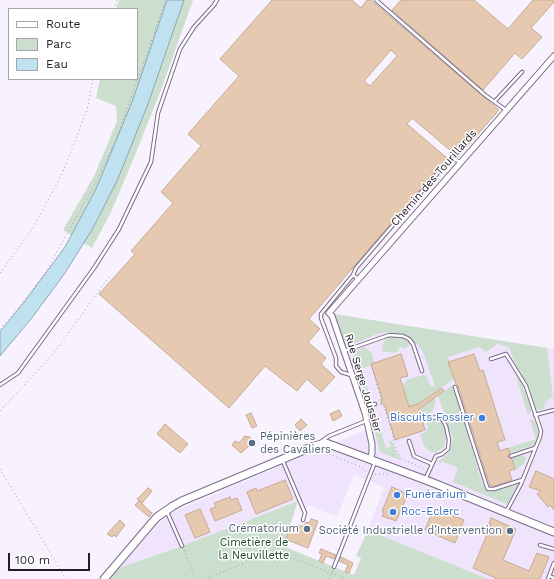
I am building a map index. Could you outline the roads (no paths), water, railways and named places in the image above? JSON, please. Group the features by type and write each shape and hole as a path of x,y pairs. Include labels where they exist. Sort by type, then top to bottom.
{"street":[{"name":"Chemin des Tourillards","path":"329,313 554,56"},
{"name":"Rue Serge Joussier","path":"329,313 332,316 363,407 372,444 373,461"},
{"path":"104,579 150,525 167,510 182,500 282,459 326,443 425,480 554,532"}],"lane":[{"path":"0,385 18,373 94,268 119,229 151,162 158,113 180,49 194,26 214,5 216,0"},
{"path":"376,0 485,95 506,110"},
{"path":"495,101 522,72"},
{"path":"352,375 341,372 336,366 336,358 321,318 321,314 353,275 356,268 449,160 460,162"},
{"path":"353,275 358,279"},
{"path":"344,351 389,335 403,336 409,339 413,344 422,372"},
{"path":"491,359 506,354 526,386 541,431 523,480 505,512"},
{"path":"455,386 488,489 494,489 523,480"},
{"path":"363,407 375,404"},
{"path":"536,415 554,410"},
{"path":"425,480 436,456 442,454 448,449 449,440 442,416 428,418"},
{"path":"318,445 329,436 366,421"},
{"path":"409,442 414,456 432,464"},
{"path":"511,456 536,448"},
{"path":"282,459 305,513 303,520"},
{"path":"334,567 371,474 373,461"},
{"path":"167,510 182,546"},
{"path":"540,544 554,549"},
{"path":"554,563 548,577 554,578"}],"water":[{"path":"167,0 184,0 148,104 117,181 93,228 65,273 31,319 0,356 0,332 65,247 96,189 132,102"}],"place":[{"name":"Biscuits Fossier","path":"482,418"},
{"name":"Pépinières des Cavaliers","path":"252,443"},
{"name":"Funérarium","path":"397,495"},
{"name":"Roc-Eclerc","path":"393,512"},
{"name":"Crématorium","path":"307,529"},
{"name":"Société Industrielle d’Intervention","path":"510,531"}],"park label":[{"name":"Cimetière de la Neuvillette","path":"254,549"}]}
